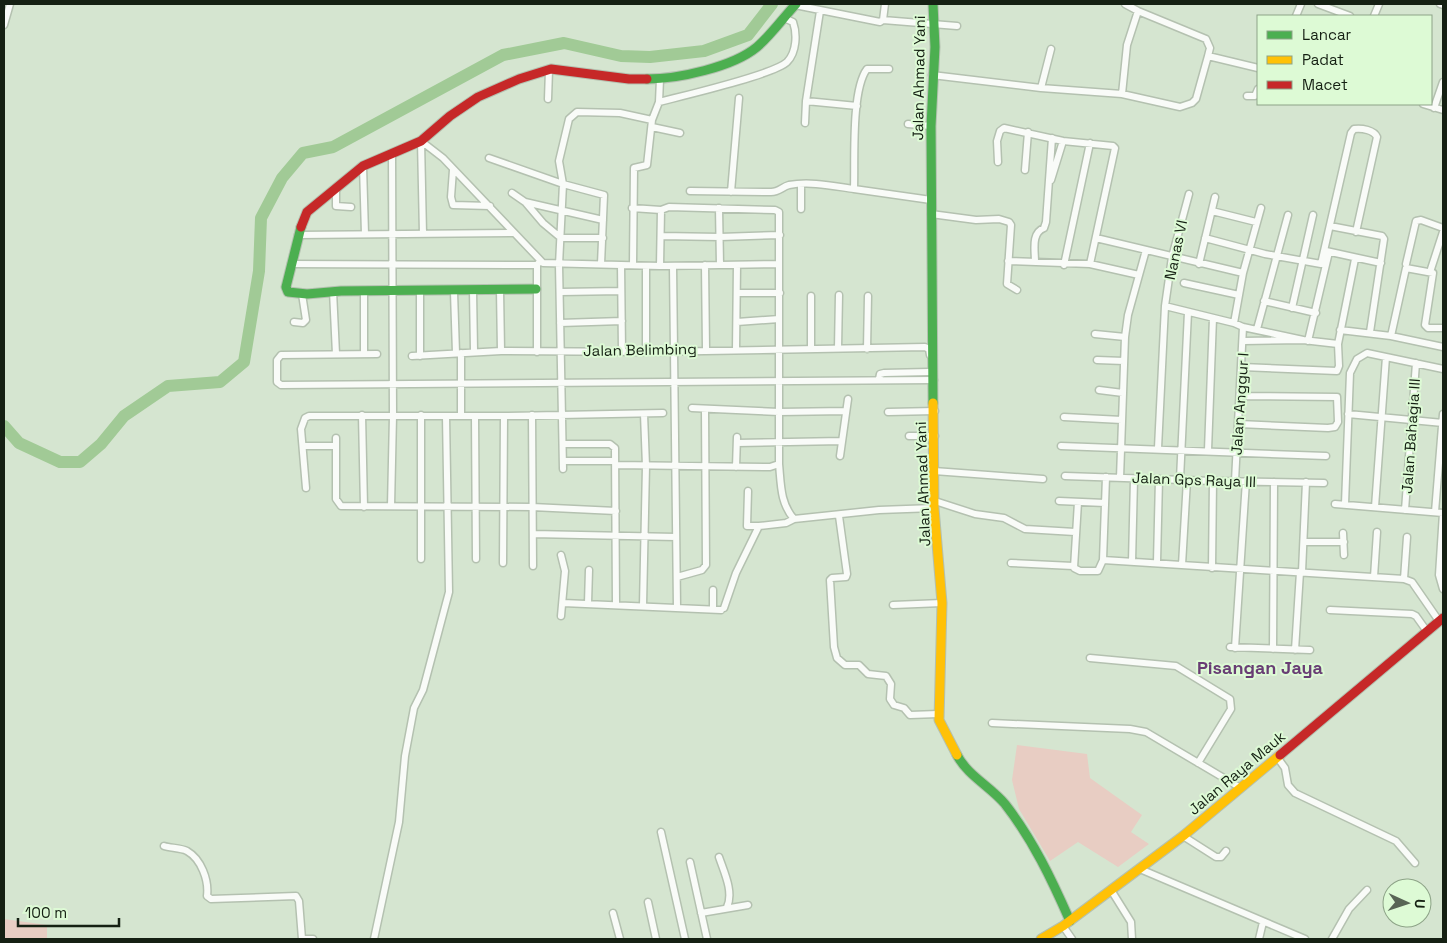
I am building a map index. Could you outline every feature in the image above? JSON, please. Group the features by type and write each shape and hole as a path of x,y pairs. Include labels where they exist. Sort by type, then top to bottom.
{"street":[{"path":"4,26 10,4"},
{"path":"883,20 885,4"},
{"name":"Jalan Ahmad Yani","path":"933,4 931,377 935,436 935,505 942,602 938,714 940,726 959,760 1003,802 1022,827 1053,883 1067,923"},
{"path":"932,75 1042,88 1122,94 1180,107 1192,103 1200,88 1210,48 1206,39 1138,11 1127,4"},
{"path":"1318,4 1347,15"},
{"path":"536,289 473,292 333,291 302,294 295,294 286,290 298,235 307,212 363,166 421,141 450,116 478,97 519,79 549,70 629,79 674,78 739,58 757,46 795,5 880,22 883,20 957,26"},
{"path":"805,123 806,101 820,10"},
{"path":"1122,94 1128,45 1138,11"},
{"path":"659,102 704,91 766,72 787,63 791,57 796,34 793,22 784,18"},
{"path":"1042,88 1051,49"},
{"path":"1208,56 1257,68"},
{"path":"854,189 857,106 866,70 889,69"},
{"path":"548,99 549,70"},
{"path":"633,265 632,208 634,168 647,166 652,120 659,102 660,79"},
{"path":"1434,108 1443,82"},
{"path":"1247,96 1255,96 1257,91"},
{"path":"731,192 739,98"},
{"path":"806,101 857,106"},
{"path":"1425,105 1443,110"},
{"path":"563,469 564,414 559,265 563,184 559,170 559,156 565,130 573,114 581,112 620,113 652,120"},
{"path":"908,124 931,126"},
{"path":"652,127 680,134"},
{"path":"998,162 997,141 1001,130 1006,128 1063,141 1113,146 1116,150 1090,264"},
{"path":"1306,341 1316,313 1330,226 1351,133 1354,129 1362,129 1371,131 1377,138 1356,232"},
{"path":"1025,170 1028,132"},
{"path":"1035,262 1036,235 1045,226 1052,138"},
{"path":"421,141 438,154 490,206 539,263 536,289 537,352"},
{"path":"421,141 423,234"},
{"path":"1049,183 1056,170 1063,141"},
{"path":"1064,265 1090,143"},
{"path":"391,506 393,416 392,153"},
{"path":"489,158 563,184 604,195 601,264"},
{"path":"363,166 365,234"},
{"path":"453,170 451,197 453,205 490,206"},
{"path":"801,208 802,184"},
{"path":"690,190 771,192 779,191 787,185 802,184 931,200"},
{"path":"336,188 336,206 351,207"},
{"path":"512,194 525,202 603,220"},
{"name":"Nanas VI","path":"1158,448 1165,306 1172,257 1188,194"},
{"path":"1199,264 1215,197"},
{"path":"525,202 543,223 561,238 603,238"},
{"path":"632,208 661,210 669,207 719,208 778,211 780,215 779,464 781,492 786,508 794,519"},
{"path":"719,208 720,265"},
{"path":"1234,323 1243,273 1261,208"},
{"path":"660,266 661,210"},
{"path":"1212,211 1256,222"},
{"path":"931,214 1009,222 1007,286 1017,290"},
{"path":"1257,329 1288,215"},
{"path":"1292,308 1313,216"},
{"path":"1406,264 1416,221 1421,220 1443,230 1431,269"},
{"path":"1330,226 1384,238 1370,332"},
{"path":"298,235 514,233"},
{"path":"661,236 720,237 780,234"},
{"path":"1096,238 1243,273"},
{"path":"1205,238 1320,264 1327,251"},
{"path":"1120,478 1125,337 1128,315 1146,250"},
{"path":"1327,251 1355,259 1381,263"},
{"path":"1242,367 1335,372 1339,366 1338,344 1340,330 1355,259"},
{"path":"1008,260 1064,265 1090,264 1139,275"},
{"path":"291,264 539,263 646,266 779,264"},
{"path":"621,265 622,351"},
{"path":"705,265 706,349"},
{"path":"736,350 738,322 737,265"},
{"path":"646,266 646,352"},
{"path":"673,266 676,381 674,466 678,607"},
{"path":"1392,336 1406,268 1433,274 1424,323 1427,327 1443,328"},
{"path":"1184,284 1238,295"},
{"path":"500,290 501,351"},
{"path":"333,291 336,354"},
{"path":"364,291 364,354"},
{"path":"420,291 420,356"},
{"path":"561,292 621,291"},
{"path":"454,292 461,382 461,416"},
{"path":"473,292 474,352"},
{"path":"737,293 780,294"},
{"path":"294,322 303,323 306,320 302,294"},
{"path":"838,348 839,294"},
{"path":"811,296 811,348"},
{"path":"867,349 868,296"},
{"path":"1264,301 1316,313"},
{"path":"1165,306 1234,323 1243,327 1306,341"},
{"path":"1182,565 1183,449 1188,312"},
{"path":"1208,450 1213,318"},
{"path":"738,322 779,319"},
{"path":"560,323 622,321"},
{"name":"Jalan Anggur I","path":"1235,481 1244,341 1243,327"},
{"path":"1340,330 1370,332 1443,347"},
{"path":"1094,334 1125,337"},
{"path":"1244,341 1306,341 1338,344"},
{"name":"Jalan Belimbing","path":"412,356 501,351 646,352 706,349 927,348 931,361 931,377"},
{"path":"1345,504 1350,373 1354,363 1367,353 1443,369"},
{"path":"377,354 280,356 278,360 278,384 676,381 780,383 931,377"},
{"path":"1374,507 1386,357"},
{"path":"1097,360 1124,361"},
{"name":"Jalan Bahagia III","path":"1405,510 1416,363"},
{"path":"1100,390 1123,393"},
{"path":"1239,424 1335,427 1338,423 1339,399 1337,397 1240,396"},
{"path":"840,456 848,399"},
{"path":"692,408 779,412 846,411"},
{"path":"677,577 702,570 706,565 705,409"},
{"path":"888,412 934,411"},
{"path":"306,488 301,429 305,418 317,415 504,416 663,413"},
{"path":"643,606 646,466 644,414"},
{"path":"1348,414 1443,423"},
{"path":"1435,512 1443,414"},
{"path":"362,415 364,507"},
{"path":"421,415 421,559"},
{"path":"532,415 532,566"},
{"path":"374,939 398,822 414,708 423,690 448,592 446,416"},
{"path":"475,416 476,559"},
{"path":"503,563 505,507 504,416"},
{"path":"1064,417 1122,420"},
{"path":"909,436 935,436"},
{"path":"336,438 337,503 341,507 476,506 616,510"},
{"path":"736,466 737,440 779,444 842,441"},
{"path":"564,444 610,444 615,448 616,604"},
{"path":"303,446 336,446"},
{"path":"1061,446 1158,448 1326,456"},
{"path":"563,460 705,468 736,466 770,467 779,464"},
{"path":"934,471 1043,479"},
{"name":"Jalan Gps Raya III","path":"1065,476 1213,482 1324,483"},
{"path":"1078,502 1073,566 1076,571 1098,571 1103,560 1106,477"},
{"path":"1132,562 1134,479"},
{"path":"1157,562 1159,479"},
{"path":"1212,568 1213,482"},
{"path":"1246,482 1241,569 1232,647 1310,650"},
{"path":"1273,649 1274,482"},
{"path":"1295,650 1304,542 1306,482"},
{"path":"748,492 747,526 786,523 794,519 935,505 1004,518 1025,529 1075,532"},
{"path":"1059,501 1105,504"},
{"path":"1336,504 1443,513 1439,575 1443,589"},
{"path":"839,516 847,574 846,577 832,578 830,580 833,638 837,658 845,665 859,665 868,674 886,676 891,684 889,693 893,703 910,715 938,714"},
{"path":"563,603 722,609 736,573 759,526"},
{"path":"1374,577 1377,532"},
{"path":"1344,533 1344,555"},
{"path":"533,534 676,537"},
{"path":"1404,579 1407,537"},
{"path":"1304,542 1344,542"},
{"path":"561,555 565,571 561,616"},
{"path":"1103,560 1404,579 1412,582 1441,619"},
{"path":"1011,563 1073,566"},
{"path":"588,604 590,570"},
{"path":"712,609 713,590"},
{"path":"893,605 942,602"},
{"path":"1330,610 1412,614 1416,616 1426,630"},
{"name":"Jalan Raya Mauk","path":"1041,939 1067,923 1183,836 1441,619"},
{"path":"1090,658 1176,666 1230,699 1231,709 1198,763"},
{"path":"992,723 1138,730 1153,735 1239,787"},
{"path":"1277,757 1285,768 1288,785 1295,793 1337,815 1396,841 1415,863"},
{"path":"661,832 685,939"},
{"path":"1183,836 1216,857 1222,857 1226,851"},
{"path":"164,846 185,850 190,853 205,875 207,896 211,899 296,896 299,901 302,939 312,939"},
{"path":"719,857 729,893 730,900 727,907"},
{"path":"690,862 707,939"},
{"path":"1140,869 1305,939"},
{"path":"1111,890 1132,922 1132,939"},
{"path":"1332,939 1349,909 1367,890"},
{"path":"648,902 656,939"},
{"path":"701,913 727,907 748,905"},
{"path":"613,913 620,939"},
{"path":"1259,939 1263,922"},
{"path":"1067,923 1069,938"}],"shaded area":[{"path":"1017,745 1087,754 1090,778 1142,815 1131,832 1149,844 1118,867 1078,842 1050,861 1019,809 1012,780"},
{"path":"4,919 47,925 47,939 4,939"}],"waterway":[{"path":"4,426 19,443 60,462 80,462 101,444 124,416 168,386 220,382 244,362 259,271 261,218 282,178 303,153 333,147 503,55 564,43 621,56 650,57 704,51 748,35 772,4"}],"traffic: fast":[{"path":"647,79 689,74 720,66 747,54 772,32 796,4"},
{"path":"933,4 935,47 931,126 933,403"},
{"path":"301,227 286,287 288,292 307,294 341,291 536,289"},
{"path":"957,755 967,769 1005,804 1015,818 1041,861 1070,921"}],"traffic: slow":[{"path":"933,403 934,508 942,603 939,720 957,755"},
{"path":"1041,939 1063,926 1183,836 1280,755"}],"traffic: jam":[{"path":"301,227 307,212 363,166 421,141 450,116 478,97 519,79 551,69 629,79 647,79"},
{"path":"1280,755 1443,618"}],"district":[{"name":"Pisangan Jaya","path":"1260,668"}]}
